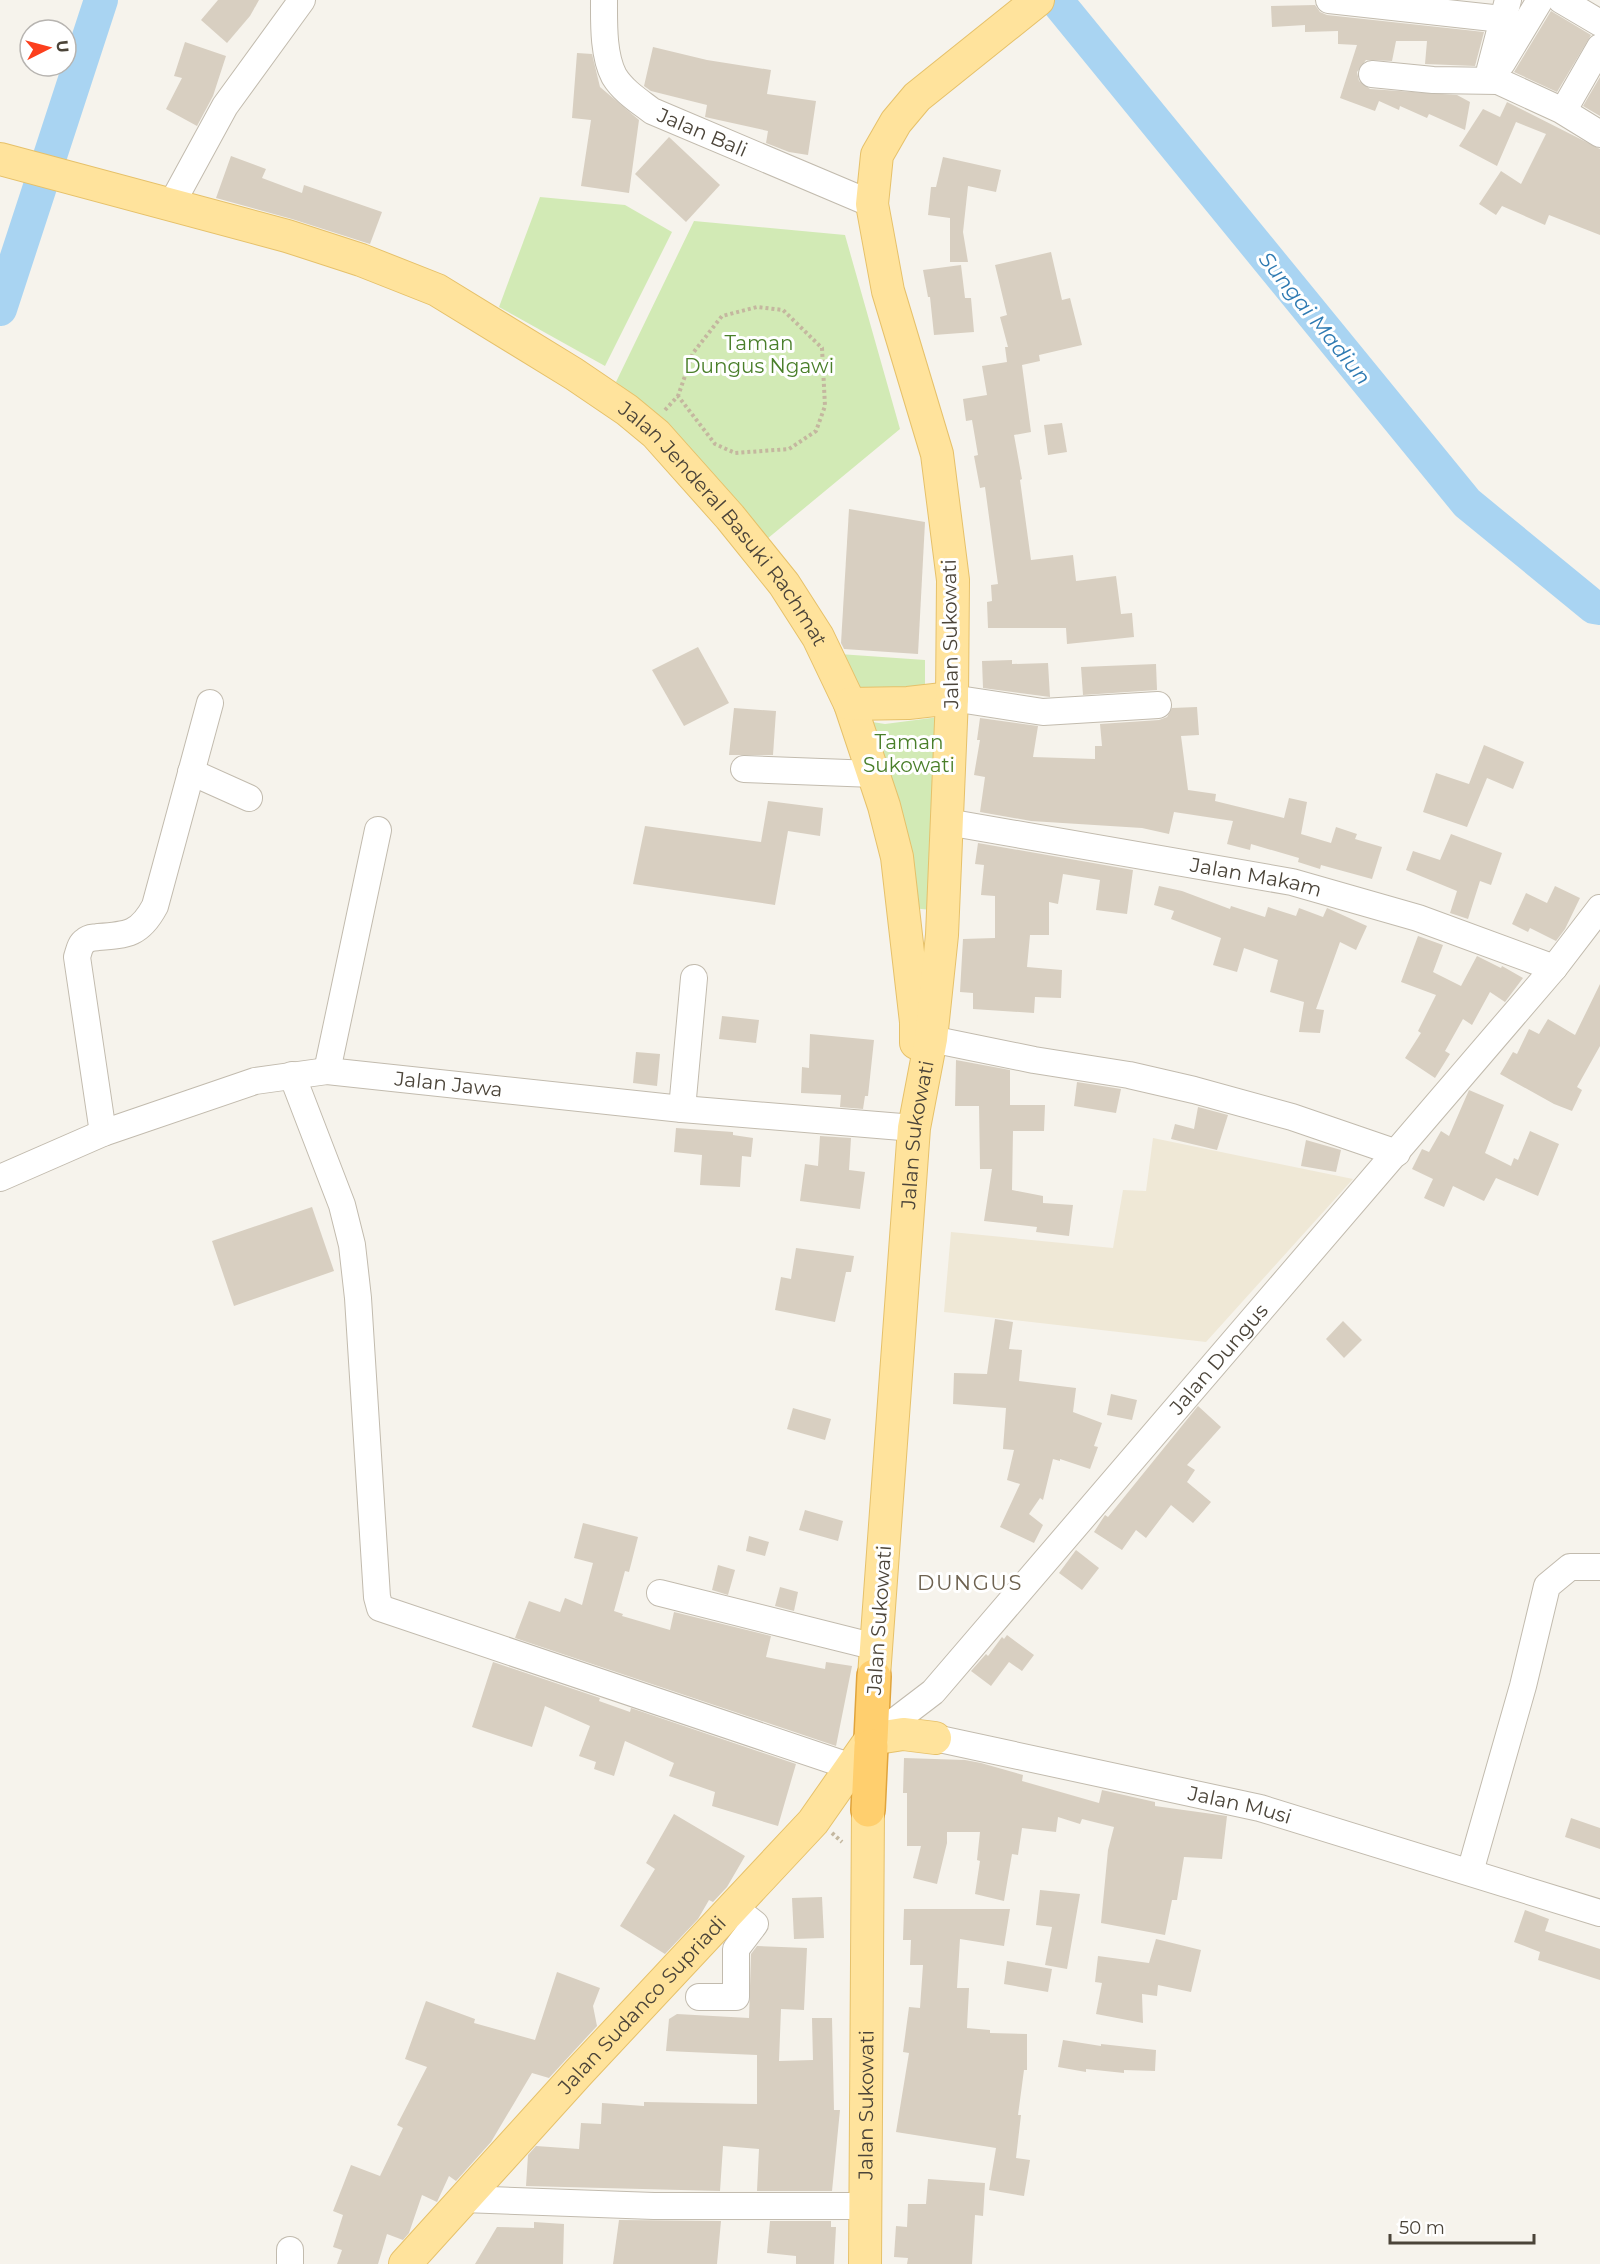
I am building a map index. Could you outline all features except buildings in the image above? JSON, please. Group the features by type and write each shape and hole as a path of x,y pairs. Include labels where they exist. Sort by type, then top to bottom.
{"highway":[{"name":"Jalan Sukowati","path":"868,1810 865,1751 875,1662"}],"main road":[{"name":"Jalan Sukowati","path":"875,1662 914,1128 931,1039 942,935 952,698 953,580 937,454 888,291 873,204 877,155 896,122 917,97 1038,0"},
{"name":"Jalan Jenderal Basuki Rachmat","path":"0,159 340,253 437,290 564,368 627,410 686,465 784,584 818,637 850,704 874,774 897,857 916,1022 914,1128"},
{"path":"850,704 908,703 952,698"},
{"name":"Jalan Musi","path":"865,1751 903,1734 935,1738"},
{"name":"Jalan Sudanco Supriadi","path":"405,2264 732,1906 813,1822 865,1751"},
{"name":"Jalan Sukowati","path":"865,2264 868,1810"}],"street":[{"path":"171,205 225,106 302,0"},
{"name":"Jalan Bali","path":"604,0 604,25 614,75 628,93 652,111 873,204"},
{"path":"1329,0 1505,9 1490,69 1500,72 1600,134"},
{"path":"1500,72 1540,0"},
{"path":"1561,0 1600,23"},
{"path":"1569,101 1600,47"},
{"path":"1372,74 1433,80 1500,72"},
{"path":"952,698 1052,712 1158,705"},
{"path":"103,1133 77,957 82,943 88,938 125,935 147,921 155,906 210,702"},
{"path":"744,769 874,774"},
{"path":"191,772 249,798"},
{"name":"Jalan Makam","path":"947,822 1292,882 1418,918 1554,968"},
{"path":"327,1071 378,830"},
{"name":"Jalan Dungus","path":"865,1751 933,1692 1397,1153 1554,968 1600,909"},
{"path":"682,1109 694,978"},
{"path":"931,1039 1034,1060 1129,1075 1194,1090 1292,1117 1397,1153"},
{"name":"Jalan Jawa","path":"0,1178 103,1133 255,1081 327,1071 682,1109 914,1128"},
{"path":"292,1075 342,1204 352,1245 358,1298 376,1597 380,1608 865,1751"},
{"path":"1470,1872 1537,1631 1547,1586 1570,1567 1600,1568"},
{"path":"660,1593 875,1662"},
{"name":"Jalan Musi","path":"935,1738 1260,1808 1600,1913"},
{"path":"699,1997 736,1997 736,1948 755,1924 732,1906"},
{"path":"463,2199 654,2206 865,2206"}],"path":[{"path":"648,428 678,396 693,353 722,316 757,307 783,310 822,348 825,406 816,431 789,449 735,453 715,444 678,396"},
{"path":"832,1832 842,1842"}],"shaded area":[{"path":"1153,1138 1353,1179 1206,1342 944,1312 951,1232 1113,1248 1123,1190 1146,1191"}],"green space":[{"path":"540,197 625,205 672,232 605,366 499,307"},
{"name":"Taman Dungus Ngawi","path":"694,221 845,235 900,429 767,539 660,417 616,382"},
{"name":"Taman Sukowati","path":"839,654 925,660 925,685 862,693"},
{"name":"Taman Sukowati","path":"939,717 932,910 911,908 866,721 885,724"}],"waterway":[{"name":"Sungai Madiun","path":"0,309 101,0"},
{"name":"Sungai Madiun","path":"1056,0 1467,503 1594,607 1600,608"}],"district":[{"name":"DUNGUS","path":"970,1582"}]}
